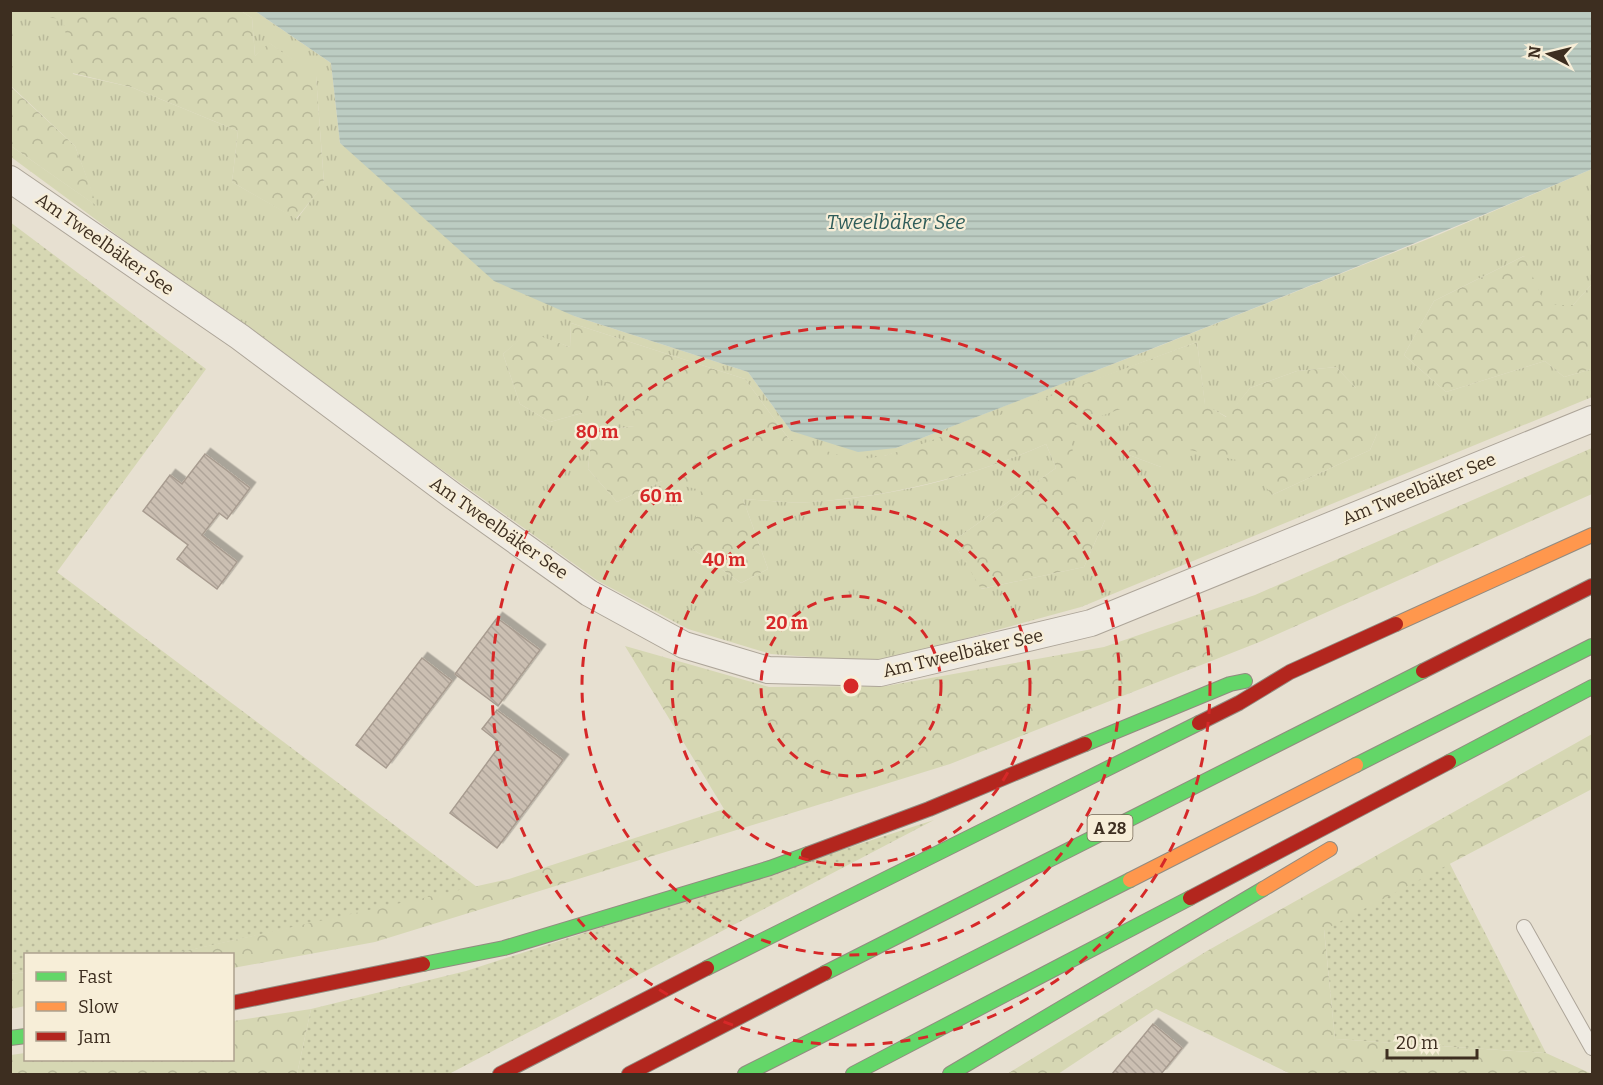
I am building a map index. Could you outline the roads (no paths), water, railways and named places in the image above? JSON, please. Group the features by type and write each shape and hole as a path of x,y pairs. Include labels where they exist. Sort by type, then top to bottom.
{"highway":[{"path":"500,1074 644,999 1239,703 1290,672 1593,536"},
{"name":"A 28","path":"629,1074 1000,883 1593,586"},
{"path":"746,1074 1593,646"},
{"path":"234,1003 504,948 770,868 929,809 1230,684 1290,672"},
{"path":"1540,730 1593,688"},
{"path":"854,1074 1593,688"},
{"path":"950,1074 1345,840"}],"street":[{"name":"Am Tweelbäker See","path":"10,179 240,337 453,496 589,593 684,645 768,670 880,673 1091,623 1593,419"}],"lane":[{"path":"1524,927 1593,1048"}],"water":[{"name":"Tweelbäker See","path":"255,11 1592,11 1592,169 1246,312 896,448 858,452 791,431 748,372 574,316 494,281 340,143 331,63"}]}
